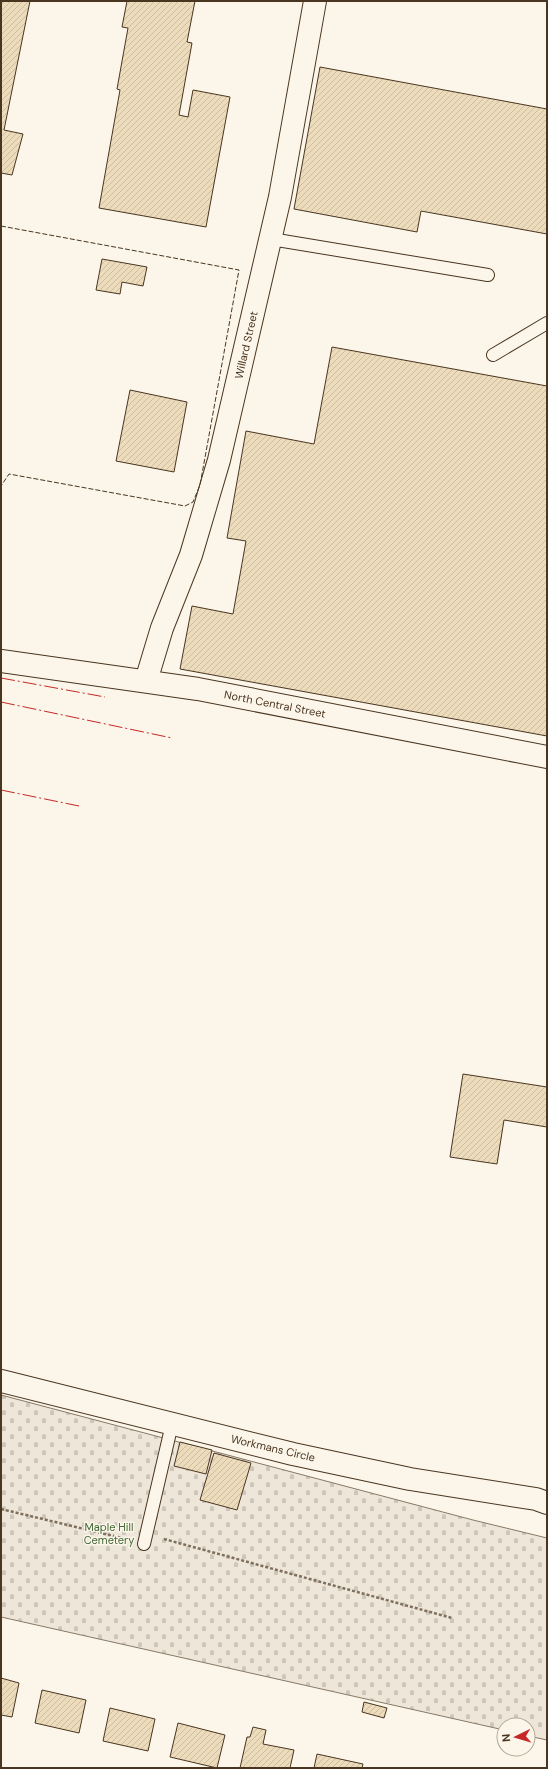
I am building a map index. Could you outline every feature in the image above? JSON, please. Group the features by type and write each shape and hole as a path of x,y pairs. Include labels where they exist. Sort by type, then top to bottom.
{"street":[{"name":"Willard Street","path":"146,681 162,628 192,551 219,460 280,197 315,1"},
{"name":"North Central Street","path":"1,660 85,674 198,689 547,757"},
{"name":"Workmans Circle","path":"1,1381 293,1454 402,1477 547,1503"}],"lane":[{"path":"271,239 488,275"},
{"path":"494,355 547,323"},
{"path":"145,1539 172,1424"}],"path":[{"path":"1,1509 145,1539 452,1618"}],"green space":[{"name":"Maple Hill Cemetery","path":"1,1395 473,1520 547,1538 547,1740 536,1738 536,1717 496,1717 496,1728 1,1617"}],"building":[{"path":"1,1 30,1 4,130 23,134 12,175 1,173"},
{"path":"127,1 195,1 187,42 192,43 179,115 188,117 193,90 230,97 206,227 99,208 120,90 117,89 128,28 122,27"},
{"path":"320,67 547,109 547,234 421,211 417,232 294,209"},
{"path":"102,259 147,267 143,286 122,282 120,294 96,290"},
{"path":"332,347 547,386 547,736 180,669 192,606 233,614 246,541 227,538 246,431 314,444"},
{"path":"130,390 187,402 174,472 116,461"},
{"path":"463,1074 547,1087 547,1127 504,1120 497,1164 450,1157"},
{"path":"180,1442 212,1450 206,1474 174,1466"},
{"path":"214,1453 251,1463 237,1510 200,1500"},
{"path":"1,1678 19,1683 12,1717 1,1715"},
{"path":"42,1690 86,1700 79,1733 35,1723"},
{"path":"364,1702 387,1708 384,1718 362,1712"},
{"path":"110,1708 155,1719 148,1751 103,1741"},
{"path":"178,1723 225,1735 217,1768 170,1757"},
{"path":"253,1727 266,1730 263,1744 294,1750 290,1768 240,1768 247,1737 250,1737"},
{"path":"317,1754 363,1764 362,1768 314,1768"}],"fence":[{"path":"1,226 239,270 200,485 193,502 185,506 9,474 1,486"}],"power":[{"path":"1,678 105,697"},
{"path":"1,702 172,738"},
{"path":"1,790 79,806"}]}
